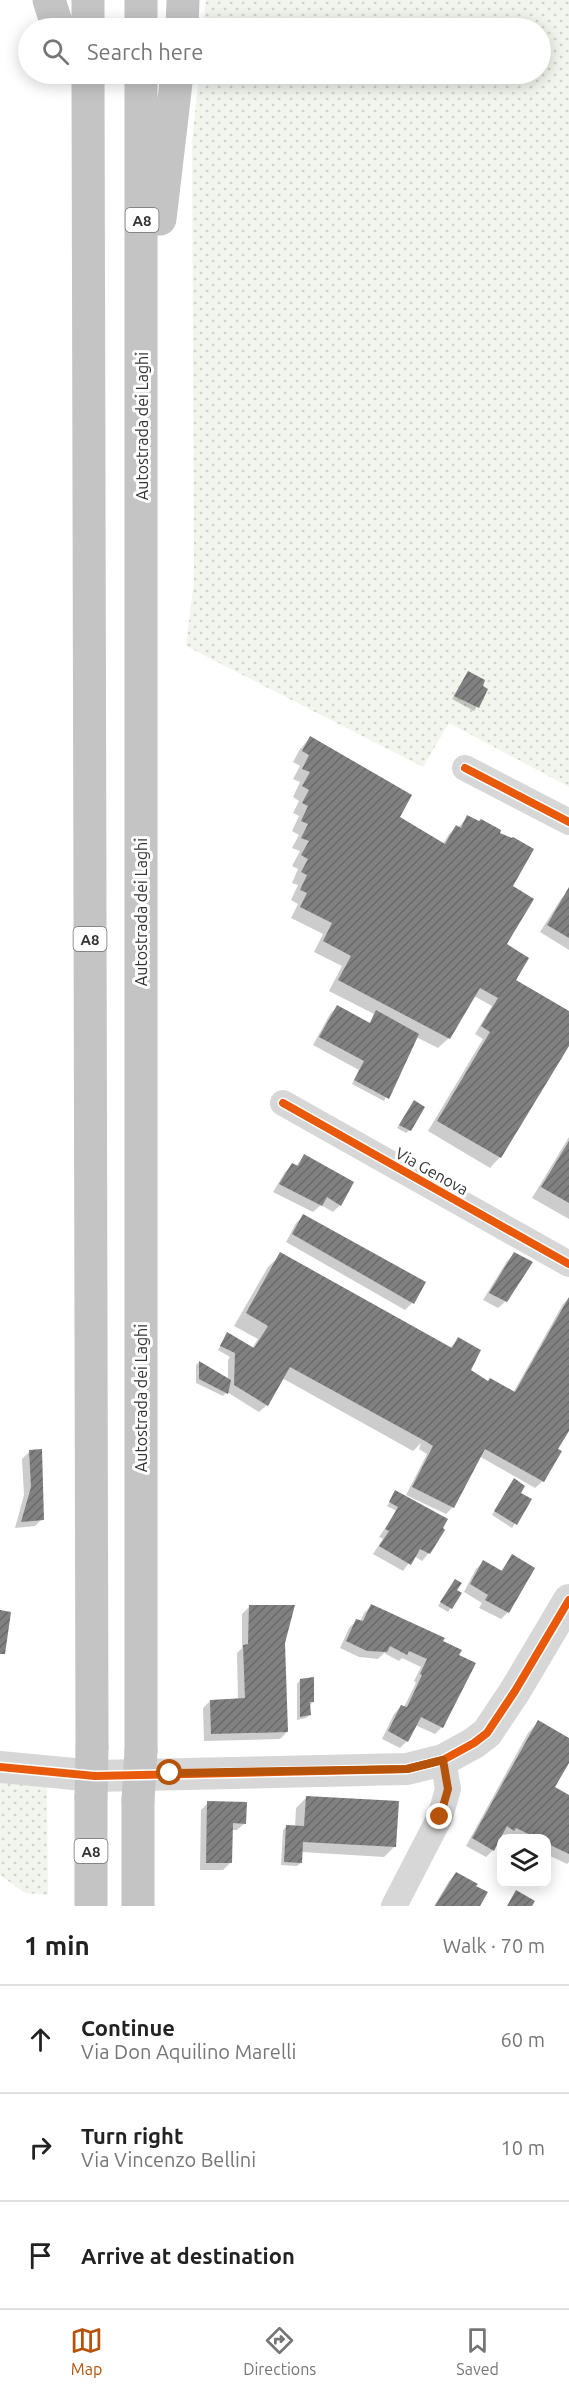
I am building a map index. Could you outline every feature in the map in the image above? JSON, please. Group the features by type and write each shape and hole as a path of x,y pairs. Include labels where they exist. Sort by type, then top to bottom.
{"highway":[{"path":"49,0 55,18"},
{"path":"88,0 88,18"},
{"path":"141,0 141,18"},
{"path":"182,18 183,0"},
{"path":"74,84 88,130"},
{"name":"A8","path":"88,84 91,1906"},
{"name":"Autostrada dei Laghi","path":"138,1906 138,1800 141,1751 141,84"},
{"path":"142,367 176,84"}],"street":[{"path":"465,768 569,822"},
{"name":"Via Genova","path":"283,1103 569,1264"},
{"path":"0,1767 95,1776 407,1769 443,1760 474,1743 487,1732 569,1600"},
{"path":"394,1906 440,1817 448,1789 443,1760"}],"shaded area":[{"path":"206,0 569,0 569,787 449,723 423,767 186,646 194,580 192,142 198,84 551,84 551,18 204,18"},
{"path":"0,1783 47,1787 48,1895 25,1893 0,1875"}],"building":[{"path":"468,671 485,680 483,686 488,689 479,708 454,696"},
{"path":"310,736 412,795 400,817 445,844 456,825 461,828 467,815 479,821 481,819 501,830 500,833 513,837 534,849 513,886 534,899 507,944 529,958 516,980 569,1011 569,1046 501,1158 437,1121 490,1032 481,1026 498,998 480,988 450,1039 338,980 351,956 323,941 332,923 300,907 307,893 300,890 307,875 301,872 308,859 301,855 309,841 301,838 308,824 301,821 308,806 302,803 309,790 302,786 310,772 302,769 309,755 302,751"},
{"path":"569,887 569,938 547,925"},
{"path":"337,1005 370,1023 376,1010 419,1034 389,1099 354,1080 364,1061 319,1037"},
{"path":"414,1100 425,1107 411,1131 399,1125"},
{"path":"569,1141 569,1203 541,1187"},
{"path":"304,1154 354,1182 341,1206 327,1197 322,1206 279,1184 292,1163 298,1166"},
{"path":"303,1214 426,1282 414,1304 292,1234"},
{"path":"280,1252 452,1348 458,1337 481,1350 471,1370 488,1381 490,1378 515,1392 569,1297 569,1431 558,1449 562,1451 544,1482 485,1449 454,1508 412,1487 433,1446 425,1441 290,1367 268,1406 234,1385 235,1353 220,1346 227,1332 254,1348 268,1326 246,1313"},
{"path":"514,1252 533,1262 507,1302 489,1293"},
{"path":"199,1361 231,1380 228,1394 199,1379"},
{"path":"42,1449 44,1520 21,1522 31,1487 29,1450"},
{"path":"514,1478 525,1486 521,1493 532,1499 517,1525 494,1511"},
{"path":"395,1490 448,1519 443,1528 445,1530 430,1554 420,1549 411,1565 379,1546 389,1531 385,1529 398,1507 389,1502"},
{"path":"512,1554 535,1568 509,1613 485,1600 488,1595 470,1584 483,1560 502,1571"},
{"path":"455,1579 462,1583 457,1590 462,1593 452,1609 440,1602"},
{"path":"371,1604 445,1638 443,1641 462,1650 459,1655 476,1663 443,1728 421,1717 408,1742 388,1731 401,1705 407,1707 427,1659 409,1651 407,1655 390,1646 387,1652 367,1651 346,1641 356,1619 363,1621"},
{"path":"249,1605 295,1605 285,1643 288,1732 211,1734 210,1700 245,1698 243,1645 248,1644"},
{"path":"0,1610 11,1612 5,1654 0,1654"},
{"path":"314,1677 314,1702 310,1702 311,1715 300,1717 300,1679"},
{"path":"538,1720 569,1738 569,1763 555,1787 569,1795 569,1854 551,1845 551,1834 529,1834 516,1828 514,1831 507,1826 503,1834 497,1834 497,1845 494,1851 472,1838"},
{"path":"306,1796 399,1801 396,1847 303,1842 302,1863 284,1862 286,1825 304,1826"},
{"path":"207,1801 247,1802 246,1824 233,1823 232,1863 206,1863"},
{"path":"456,1872 488,1892 480,1906 435,1906"},
{"path":"516,1890 535,1901 532,1906 507,1906"}],"cycle path":[{"path":"465,768 569,822"},
{"path":"283,1103 569,1264"},
{"path":"0,1767 95,1776 407,1769 443,1760 487,1733 569,1600"}],"route":[{"path":"170,1773 407,1769 443,1760 448,1789 440,1817"}]}
